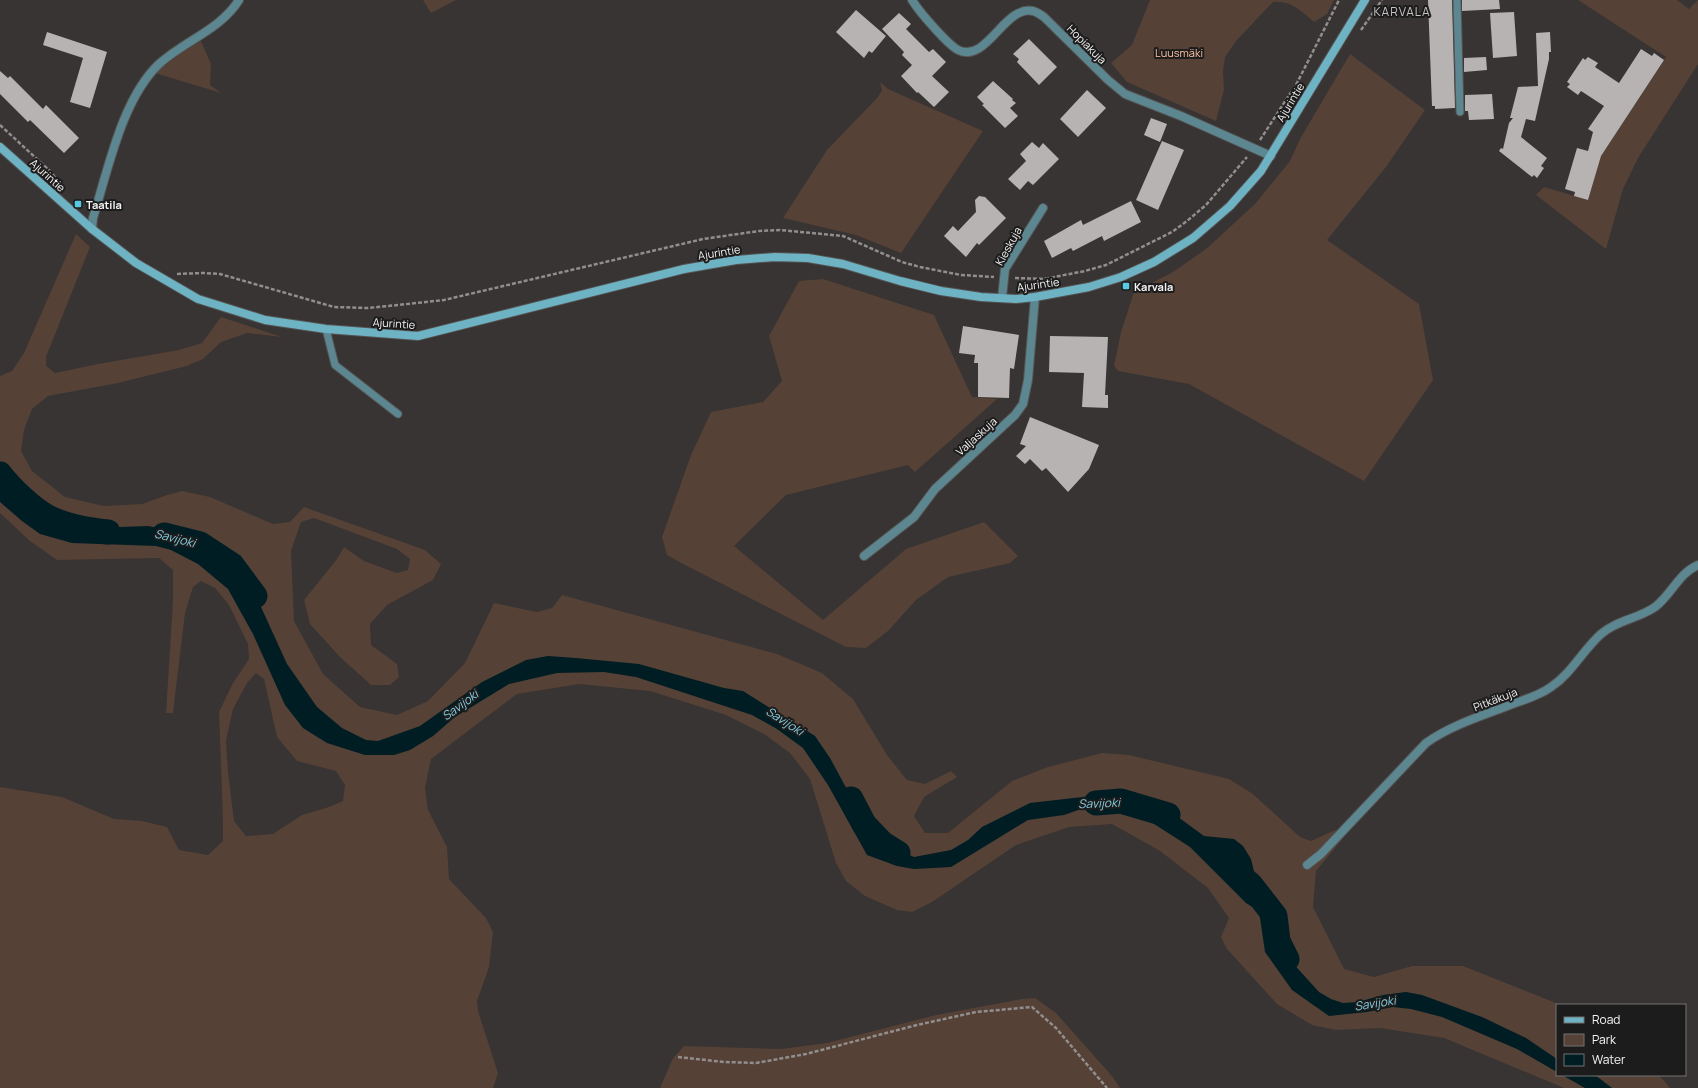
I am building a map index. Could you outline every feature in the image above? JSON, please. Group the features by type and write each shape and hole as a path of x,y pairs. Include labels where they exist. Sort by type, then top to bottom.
{"street":[{"path":"92,229 93,218 117,140 132,102 142,83 159,64 176,50 199,37 215,25 240,0"},
{"name":"Hopiakuja","path":"912,0 920,13 950,44 958,50 967,52 979,49 1013,17 1027,11 1033,11 1044,17 1108,80 1125,94 1181,116 1270,156"},
{"name":"Ajurintie","path":"0,147 92,229 136,263 198,299 265,320 326,329 418,336 684,269 736,260 775,257 808,258 836,262 941,291 981,297 1036,297 1089,287 1121,277 1154,262 1193,238 1230,206 1261,171 1365,0"},
{"name":"Kieskuja","path":"1002,298 1006,269 1043,208"},
{"name":"Valjaskuja","path":"864,556 914,517 935,489 1015,415 1023,404 1028,380 1036,297"},
{"name":"Pitkäkuja","path":"1307,865 1321,854 1426,743 1439,734 1537,695 1551,687 1562,678 1601,634 1617,623 1655,607 1676,582 1693,567 1698,565"}],"lane":[{"path":"1457,0 1460,112"},
{"path":"326,329 335,365 398,414"}],"path":[{"path":"174,273 220,274 334,307 368,308 444,300 703,239 759,231 780,230 843,236 902,262 961,275 1044,279 1085,271 1106,265 1172,232 1187,222 1206,205 1269,128 1297,83 1339,0"},
{"path":"0,125 50,171 64,189"},
{"path":"678,1058 756,1063 806,1054 917,1025 976,1012 1032,1007 1056,1028 1107,1088"}],"green space":[{"path":"423,0 456,0 431,13"},
{"name":"Luusmäki","path":"1150,0 1334,0 1327,14 1314,22 1295,7 1285,3 1273,2 1236,41 1225,57 1223,72 1224,90 1216,121 1127,82 1111,63 1132,45"},
{"path":"1578,0 1677,0 1689,9 1698,0 1698,64 1638,158 1623,189 1606,249 1536,195 1544,187 1588,200 1602,152 1607,147 1666,57"},
{"path":"201,41 211,64 210,85 221,93 155,73 181,53"},
{"path":"1350,54 1425,110 1386,167 1327,240 1419,304 1433,380 1364,481 1189,384 1118,371 1114,366 1121,332 1134,292 1173,272 1206,249 1255,204 1290,161 1300,139"},
{"path":"880,82 888,89 983,131 901,253 856,235 783,218 827,150 878,97 882,90"},
{"path":"76,234 90,247 46,357 46,366 55,373 179,350 202,343 221,317 282,337 247,333 221,342 203,359 187,366 118,383 48,396 32,409 24,430 21,451 32,471 65,497 104,506 142,504 182,491 210,497 273,524 290,522 304,507 425,550 441,564 433,580 387,605 370,624 371,645 397,664 399,677 390,685 371,685 340,657 310,624 304,600 337,559 344,547 364,561 397,573 408,570 410,559 397,549 314,518 301,522 291,551 294,621 323,674 360,707 397,715 428,701 465,663 494,603 537,612 552,608 562,595 777,654 822,673 853,699 887,755 907,780 925,784 951,771 957,777 924,797 914,816 925,833 948,833 1012,781 1048,767 1102,753 1129,755 1229,779 1253,794 1300,837 1311,841 1335,830 1344,837 1316,871 1313,907 1344,969 1374,977 1412,966 1463,966 1558,1004 1556,1004 1556,1076 1660,1076 1670,1088 1564,1088 1444,1038 1380,1028 1336,1030 1312,1025 1277,1004 1227,949 1221,937 1229,918 1208,888 1160,851 1112,824 1069,827 1016,845 932,902 912,912 897,910 865,896 846,881 836,863 810,779 790,753 764,734 726,715 650,691 579,684 517,694 431,759 425,788 428,810 447,847 449,879 486,918 493,932 489,967 477,1001 478,1011 498,1073 493,1088 0,1088 0,787 62,797 114,819 142,821 167,827 179,850 208,855 223,841 219,712 233,683 249,659 248,644 229,605 215,588 201,581 193,587 185,613 173,713 166,713 173,600 173,570 159,558 57,560 30,541 0,513 0,376 12,371 24,353","holes":["256,673 264,679 277,737 297,761 336,771 345,785 343,801 302,815 273,834 246,836 234,821 226,740 233,709 247,683"]},
{"path":"823,279 934,315 972,397 997,399 915,472 908,465 786,495 734,546 823,620 906,549 984,522 1018,556 1010,563 948,577 916,600 888,631 866,648 846,647 687,566 667,555 662,537 691,455 711,412 763,402 782,381 769,336 799,281"},
{"path":"1035,998 1056,1013 1112,1076 1120,1088 660,1088 673,1058 684,1046 781,1049 827,1043 936,1015 1022,999"}],"water":[{"path":"0,474 6,484 36,511 73,526 92,528 148,526 163,529 181,535 218,555 236,570 256,596 287,664 317,707 342,728 366,740 378,741 420,726 482,682 526,660 548,656 576,658 639,664 724,688 743,691 815,736 830,758 869,830 882,842 914,857 951,850 968,840 982,827 1030,803 1091,796 1113,797 1125,799 1131,805 1180,811 1178,817 1204,836 1234,839 1243,846 1251,859 1261,900 1275,924 1290,960 1319,992 1331,999 1343,1003 1358,1002 1383,995 1406,992 1422,995 1482,1017 1526,1038 1556,1058 1556,1071 1517,1049 1442,1017 1411,1009 1393,1007 1367,1012 1329,1016 1292,990 1265,952 1259,911 1246,903 1190,847 1151,822 1099,808 1081,809 1064,815 1028,820 951,867 914,869 897,866 867,855 828,785 803,748 777,729 752,715 636,677 604,672 557,673 509,684 455,717 433,736 410,750 394,755 365,755 327,743 303,728 285,705 253,634 228,589 198,564 169,549 156,546 72,543 40,534 0,502"},
{"path":"1564,1076 1596,1076 1612,1088 1585,1088"}],"building":[{"path":"1428,0 1452,0 1455,108 1435,109 1435,106 1432,106"},
{"path":"1462,0 1499,0 1500,9 1462,11"},
{"path":"856,10 886,36 872,53 869,51 864,58 836,32"},
{"path":"1514,12 1517,56 1493,58 1490,13"},
{"path":"899,13 911,24 906,29 929,52 933,49 946,62 932,76 949,92 934,107 918,92 917,93 901,76 912,65 902,55 904,52 882,29"},
{"path":"47,32 107,52 90,108 70,102 83,58 43,45"},
{"path":"1550,32 1551,52 1549,52 1549,59 1535,121 1526,119 1521,137 1547,158 1541,166 1544,168 1537,178 1534,175 1532,177 1499,151 1501,148 1503,149 1509,123 1513,118 1510,118 1518,87 1538,86 1536,33"},
{"path":"1029,39 1057,67 1039,85 1017,62 1019,59 1013,54"},
{"path":"1641,49 1652,56 1654,53 1664,60 1601,156 1588,200 1574,196 1575,192 1565,189 1577,148 1588,151 1593,132 1588,129 1604,106 1581,91 1578,95 1567,87 1570,84 1567,82 1583,58 1585,60 1588,57 1598,63 1595,67 1619,83"},
{"path":"1486,57 1487,70 1464,72 1464,58"},
{"path":"0,71 8,78 10,76 43,109 46,105 79,138 64,153 30,120 28,122 0,94"},
{"path":"993,81 1016,103 1010,108 1018,116 1005,128 982,105 984,104 977,97"},
{"path":"1087,90 1106,108 1078,137 1060,119"},
{"path":"1492,94 1494,119 1469,120 1468,111 1465,111 1465,95"},
{"path":"1151,118 1167,124 1160,142 1144,135"},
{"path":"1162,141 1184,150 1158,210 1136,200"},
{"path":"1032,142 1039,148 1043,143 1059,159 1033,185 1028,181 1020,190 1008,179 1026,161 1020,154"},
{"path":"979,196 985,197 1006,218 979,245 977,243 966,257 944,236 953,226 958,231 976,212 975,200"},
{"path":"1131,201 1141,222 1104,241 1102,236 1073,251 1071,248 1052,258 1044,241 1081,220 1083,225"},
{"path":"963,326 1019,335 1014,369 1010,368 1009,398 978,397 978,363 974,363 975,355 959,353"},
{"path":"1050,336 1108,337 1105,395 1108,395 1108,408 1082,407 1084,373 1049,372"},
{"path":"1030,417 1099,445 1089,469 1068,492 1046,468 1042,471 1030,459 1025,464 1016,456 1026,446 1020,444"}],"waterway":[{"name":"Savijoki","path":"0,474 22,498 42,514 70,526 108,532"},
{"name":"Savijoki","path":"164,535 200,544 232,565 255,596"},
{"name":"Savijoki","path":"851,799 864,824 882,843 898,853"},
{"name":"Savijoki","path":"1096,803 1121,801 1168,815"},
{"name":"Savijoki","path":"1238,874 1250,884 1275,916 1278,941 1287,959"}],"place":[{"name":"Taatila","path":"78,204"},
{"name":"Karvala","path":"1126,286"}],"district":[{"name":"KARVALA","path":"1402,11"}]}
